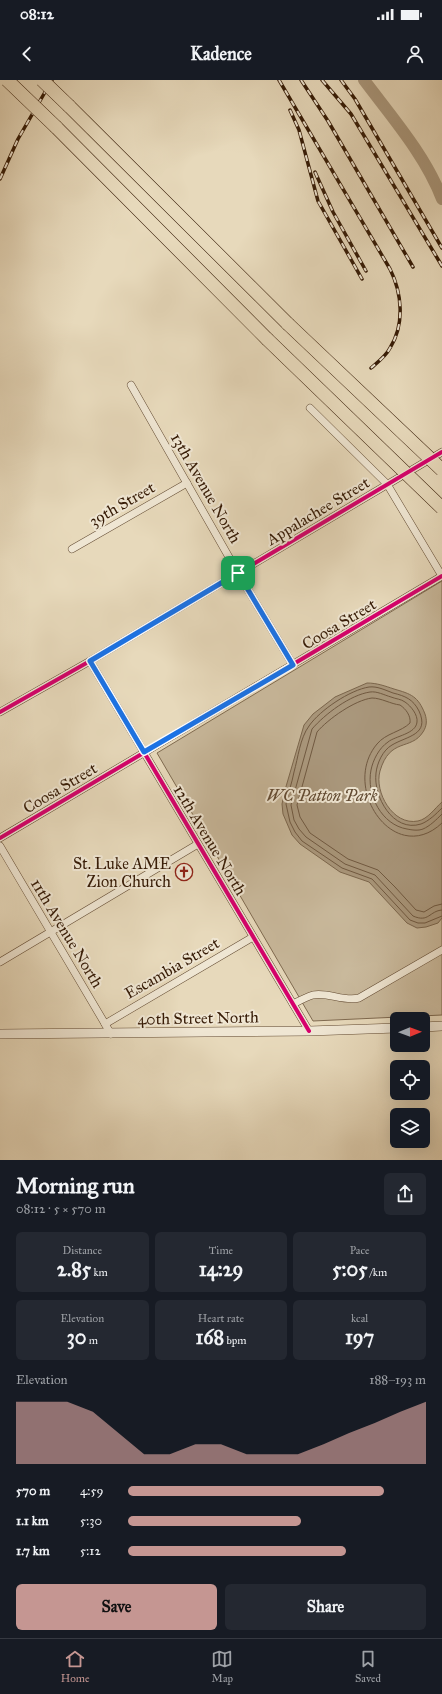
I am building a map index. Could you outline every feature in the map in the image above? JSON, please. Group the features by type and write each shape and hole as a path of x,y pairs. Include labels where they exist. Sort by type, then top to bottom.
{"highway":[{"path":"7,80 268,339 442,508"},
{"path":"42,80 288,324 442,470"}],"street":[{"name":"13th Avenue North","path":"131,385 238,573 293,665"},
{"path":"310,408 387,484 442,576"},
{"name":"Appalachee Street","path":"0,712 90,661 442,452"},
{"name":"39th Street","path":"72,549 187,483"},
{"name":"Coosa Street","path":"0,838 442,576"},
{"name":"12th Avenue North","path":"90,661 309,1031"},
{"path":"0,962 198,844"},
{"name":"11th Avenue North","path":"0,846 111,1034"},
{"name":"Escambia Street","path":"105,1024 253,937"},
{"path":"293,1004 314,995 322,995 346,1000 359,998 442,950"},
{"path":"430,1027 442,1026"},
{"name":"40th Street North","path":"0,1034 111,1034 390,1028"}],"green space":[{"name":"WC Patton Park","path":"442,581 442,1015 430,1016 430,1012 390,1012 390,1017 313,1021 157,753"}],"water":[{"path":"367,683 381,685 409,694 417,699 426,716 426,725 418,738 389,753 384,760 379,779 380,788 387,806 393,813 409,821 422,820 442,802 442,918 438,923 426,927 417,928 407,923 369,882 340,872 300,844 292,835 283,814 282,804 285,790 304,725 313,714 335,697"}],"waterway":[{"path":"364,80 407,137 427,167 442,199"}],"railway":[{"path":"0,179 18,139 52,80"},
{"path":"279,80 394,278 400,308 398,329 395,339 388,351 382,359 371,368"},
{"path":"301,80 328,121 413,267"},
{"path":"322,80 351,114 442,266"},
{"path":"341,80 355,99 442,248"},
{"path":"290,110 299,130 318,201 362,279"},
{"path":"315,172 333,212 366,271"}],"cycle path":[{"path":"0,712 90,661 442,452"},
{"path":"0,838 442,576"},
{"path":"90,661 309,1031"}],"place":[{"name":"St. Luke AME Zion Church","path":"184,872"}],"route":[{"path":"238,573 293,665 144,752 90,661 238,573"}]}
